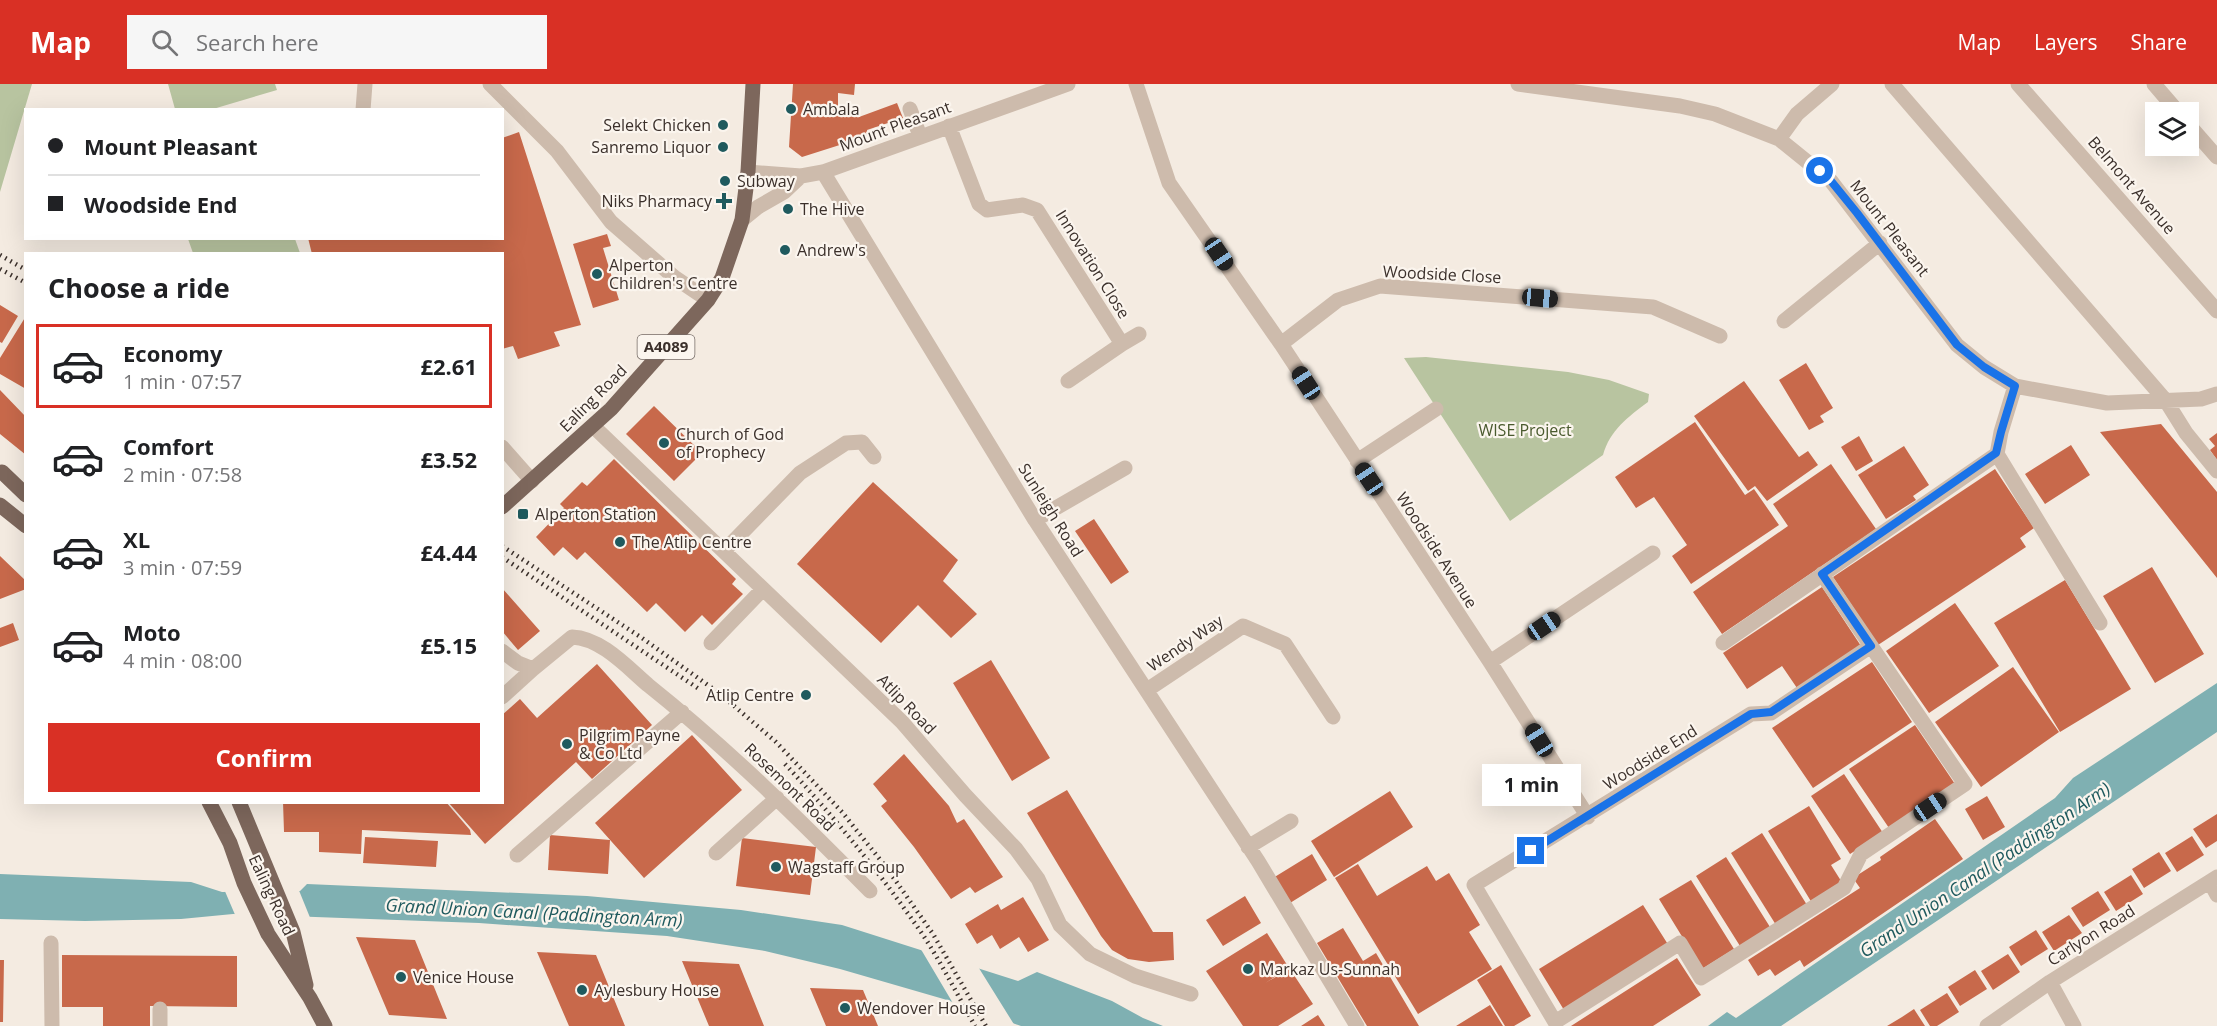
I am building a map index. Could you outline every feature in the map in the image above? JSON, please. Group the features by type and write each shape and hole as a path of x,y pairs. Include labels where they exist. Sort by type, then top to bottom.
{"main road":[{"name":"A4089","path":"748,172 753,84"},
{"name":"Ealing Road","path":"504,505 611,409 708,300 722,278 742,220 748,172"},
{"path":"1,474 24,493"},
{"path":"0,505 24,524"},
{"name":"Ealing Road","path":"210,804 230,843 244,883 268,934 310,998 325,1026"},
{"path":"220,804 230,843"},
{"name":"Ealing Road","path":"240,804 293,932 310,998"}],"street":[{"path":"363,108 365,84"},
{"path":"490,84 556,151 611,222 674,277 708,300"},
{"name":"Mount Pleasant","path":"748,172 801,176 823,172 1068,84"},
{"name":"Woodside Avenue","path":"1136,84 1170,183 1281,344 1490,662 1588,817"},
{"name":"Mount Pleasant","path":"1518,84 1680,106 1715,114 1779,139 1831,181 1957,345 1984,367 2015,386 2107,403 2201,399 2217,394"},
{"path":"1779,139 1797,114 1832,84"},
{"path":"1892,84 2166,401 2186,433 2217,471"},
{"name":"Belmont Avenue","path":"2018,84 2217,311"},
{"path":"2154,84 2169,102"},
{"path":"910,109 920,136"},
{"name":"Innovation Close","path":"949,126 979,204 987,210 1023,205 1037,210 1122,344 1068,381"},
{"path":"2199,137 2217,157"},
{"name":"Sunleigh Road","path":"823,172 1035,520 1258,861 1357,1026"},
{"path":"742,220 758,207 784,192 801,176"},
{"path":"1784,321 1880,243"},
{"name":"Woodside Close","path":"1281,344 1338,300 1380,285 1653,307 1720,336"},
{"path":"1122,344 1139,334"},
{"path":"1723,643 1996,453 2015,386"},
{"path":"1357,460 1436,409"},
{"name":"Atlip Road","path":"593,426 902,722 964,795 1016,849 1038,879 1060,925 1090,954 1135,976 1191,994"},
{"path":"724,551 800,473 846,443 862,442 874,457"},
{"path":"504,449 532,481"},
{"path":"1996,453 2100,623"},
{"path":"504,462 509,463 532,481"},
{"path":"1035,520 1125,468"},
{"path":"1490,662 1653,553"},
{"path":"1822,574 1871,646"},
{"path":"711,643 763,589"},
{"name":"Wendy Way","path":"1147,690 1243,626 1285,644 1333,717"},
{"name":"Rosemont Road","path":"504,695 562,643 572,637 582,637 601,646 682,712 777,798 870,891"},
{"name":"Woodside End","path":"1871,646 1965,784 1861,854 1844,888 1701,978 1680,944 1555,1022 1474,885 1588,817 1751,714 1771,712 1871,646"},
{"path":"504,652 518,663 534,669"},
{"path":"517,855 682,712"},
{"path":"716,853 777,798"},
{"path":"1248,847 1291,821"},
{"name":"Carlyon Road","path":"1987,1026 2049,982 2214,885"},
{"path":"51,943 52,1026"},
{"path":"2049,982 2074,1026"},
{"path":"160,1009 160,1026"}],"green space":[{"path":"0,84 32,84 24,108 0,192"},
{"path":"168,84 275,84 277,90 216,108 175,108"},
{"path":"188,240 295,240 300,252 193,252"},
{"name":"WISE Project","path":"1426,357 1568,372 1609,380 1649,394 1648,402 1615,431 1603,455 1510,521 1404,358"}],"water":[{"name":"Grand Union Canal (Paddington Arm)","path":"2217,683 2217,732 1781,1026 1708,1026 1727,1012 1736,1018 2055,798 2073,778"},
{"name":"Grand Union Canal (Paddington Arm)","path":"0,874 191,882 222,892 300,891 307,884 587,896 741,910 842,925 1018,981 1037,972 1112,1001 1163,1026 1021,1026 947,1000 840,969 765,951 667,936 479,923 233,914 181,919 85,921 0,919"}],"pier":[{"path":"298,888 311,920 236,917 224,889"},
{"path":"919,946 977,965 1015,1026 954,1005"}],"building":[{"path":"793,84 855,84 854,95 838,93 838,113 857,111 859,117 897,103 903,118 867,130 868,136 802,157 789,147"},
{"path":"519,132 581,325 554,332 560,346 518,359 513,346 504,348 504,252 312,252 308,240 504,240 504,137"},
{"name":"Alperton Children's Centre","path":"607,234 611,246 603,248 619,300 593,308 573,244"},
{"path":"0,305 18,316 2,343 0,342"},
{"path":"24,319 24,388 0,374 0,358"},
{"path":"1806,363 1833,408 1820,416 1824,422 1809,430 1779,380"},
{"path":"1744,381 1799,457 1808,451 1818,465 1767,501 1755,486 1748,491 1694,416"},
{"path":"0,390 24,415 24,453 0,434"},
{"name":"Church of God of Prophecy","path":"654,406 702,453 674,481 626,434"},
{"path":"1695,422 1745,495 1754,489 1779,525 1691,584 1672,556 1687,545 1654,497 1636,508 1615,477"},
{"path":"2161,424 2217,492 2217,578 2100,432"},
{"path":"2217,433 2217,460 2210,450 2215,446 2209,439"},
{"path":"1859,436 1873,461 1856,471 1841,447"},
{"path":"2071,445 2090,475 2045,504 2025,474"},
{"path":"1904,446 1929,485 1913,496 1916,500 1886,519 1858,475"},
{"name":"The Atlip Centre","path":"614,459 736,579 732,584 743,594 712,625 702,615 685,632 656,603 647,612 585,552 577,560 563,547 554,556 536,537 564,508 560,504 582,482 587,486"},
{"path":"1831,464 1876,529 1722,634 1693,592 1788,526 1773,504"},
{"path":"1995,469 2034,528 2020,538 2026,547 1878,645 1833,577"},
{"path":"873,482 958,560 943,581 977,614 951,638 918,605 881,643 797,564"},
{"path":"1094,519 1129,572 1111,584 1075,531"},
{"path":"0,556 24,579 24,590 0,599"},
{"path":"2152,567 2204,654 2155,683 2103,596"},
{"path":"2065,580 2131,689 2060,732 1994,623"},
{"path":"1822,587 1861,646 1797,688 1782,666 1747,689 1723,653"},
{"path":"504,590 540,631 518,650 504,633"},
{"path":"1955,603 1999,666 1929,713 1886,651"},
{"path":"13,623 19,640 0,647 0,628"},
{"path":"991,660 1050,758 1012,781 953,683"},
{"path":"1872,662 1912,722 1813,788 1772,728"},
{"name":"Pilgrim Payne & Co Ltd","path":"597,664 652,725 592,779 576,762 485,844 450,804 504,804 504,713 520,699 537,718"},
{"path":"2013,667 2059,732 1981,787 1935,722"},
{"path":"1915,725 1955,784 1889,828 1849,769"},
{"path":"692,735 742,790 644,878 595,823"},
{"path":"904,754 949,806 957,823 964,819 1003,877 975,893 970,887 951,899 881,806 887,801 873,784"},
{"path":"1844,774 1883,833 1850,854 1811,796"},
{"path":"1067,790 1153,932 1173,932 1174,960 1149,962 1128,959 1112,950 1101,936 1027,813"},
{"path":"1390,791 1413,827 1334,877 1311,841"},
{"path":"1987,796 2005,827 1983,840 1965,809"},
{"path":"283,804 448,804 470,830 471,835 362,830 361,854 319,852 319,832 284,832"},
{"path":"1809,806 1841,859 1831,865 1843,884 1812,903 1768,831"},
{"path":"2217,814 2217,841 2206,848 2193,829"},
{"path":"1935,819 1963,859 1804,967 1800,960 1775,976 1770,969 1758,976 1748,960 1860,888 1853,878"},
{"path":"1762,833 1807,905 1776,925 1731,853"},
{"path":"550,835 610,840 608,874 548,870"},
{"path":"2192,836 2204,855 2177,872 2165,853"},
{"path":"365,837 438,841 436,867 363,863"},
{"name":"Wagstaff Group","path":"742,838 816,847 810,895 736,886"},
{"path":"2159,852 2171,871 2144,888 2132,869"},
{"path":"1312,854 1327,880 1290,903 1273,878"},
{"path":"1726,857 1770,927 1740,946 1696,876"},
{"path":"1358,864 1377,896 1427,866 1436,881 1449,873 1480,925 1469,932 1492,969 1418,1014 1335,878"},
{"path":"2131,875 2143,894 2116,911 2104,892"},
{"path":"1691,880 1734,949 1702,969 1659,899"},
{"path":"2098,891 2110,910 2083,927 2071,908"},
{"path":"1245,896 1261,923 1223,946 1206,920"},
{"path":"1023,897 1049,940 1028,952 1019,937 1000,949 992,935 977,944 965,924 998,904 1001,910"},
{"path":"1643,905 1669,946 1564,1010 1539,969"},
{"path":"2069,915 2082,933 2054,951 2042,932"},
{"path":"1343,928 1363,961 1376,953 1419,1026 1367,1026 1317,943"},
{"path":"2036,930 2048,949 2021,966 2009,947"},
{"path":"1267,933 1289,968 1265,983 1290,969 1313,1004 1278,1026 1243,1026 1206,971"},
{"name":"Venice House","path":"356,937 415,940 447,1019 389,1015"},
{"name":"Aylesbury House","path":"537,952 596,955 625,1026 569,1026"},
{"path":"2008,954 2020,972 1993,990 1981,971"},
{"path":"62,955 237,956 237,1007 150,1006 150,1026 103,1026 103,1007 62,1007"},
{"path":"1677,958 1701,995 1653,1026 1571,1026"},
{"path":"0,960 4,960 3,1022 0,1022"},
{"path":"682,961 739,964 764,1026 709,1026"},
{"path":"1501,965 1531,1016 1514,1026 1505,1026 1477,980"},
{"path":"1975,970 1987,989 1960,1006 1948,987"},
{"name":"Wendover House","path":"810,988 863,990 878,1026 826,1026"},
{"path":"1947,993 1959,1012 1937,1026 1930,1026 1920,1010"},
{"path":"1490,1005 1503,1026 1456,1026"},
{"path":"1914,1009 1925,1026 1887,1026 1902,1017"},
{"path":"1318,1015 1325,1026 1301,1026"}],"railway":[{"path":"0,255 24,269"},
{"path":"0,269 24,282"},
{"path":"504,547 642,638 719,693 776,742 842,812 886,867 933,934 986,1026"},
{"path":"504,558 699,689"},
{"path":"785,764 857,847 907,912 937,957 975,1026"}],"place":[{"name":"Ambala","path":"791,109"},
{"name":"Selekt Chicken","path":"723,125"},
{"name":"Sanremo Liquor","path":"723,147"},
{"name":"Subway","path":"725,181"},
{"name":"Niks Pharmacy","path":"724,201"},
{"name":"The Hive","path":"788,209"},
{"name":"Andrew's","path":"785,250"},
{"name":"Alperton Children's Centre","path":"597,274"},
{"name":"Church of God of Prophecy","path":"664,443"},
{"name":"Alperton Station","path":"523,514"},
{"name":"The Atlip Centre","path":"620,542"},
{"name":"Atlip Centre","path":"806,695"},
{"name":"Pilgrim Payne & Co Ltd","path":"567,744"},
{"name":"Wagstaff Group","path":"776,867"},
{"name":"Markaz Us-Sunnah","path":"1248,969"},
{"name":"Venice House","path":"401,977"},
{"name":"Aylesbury House","path":"582,990"},
{"name":"Wendover House","path":"845,1008"}],"route":[{"path":"1531,851 1751,714 1771,712 1871,646 1822,574 1996,453 2015,386 1984,367 1957,345 1857,213 1820,171"}]}
